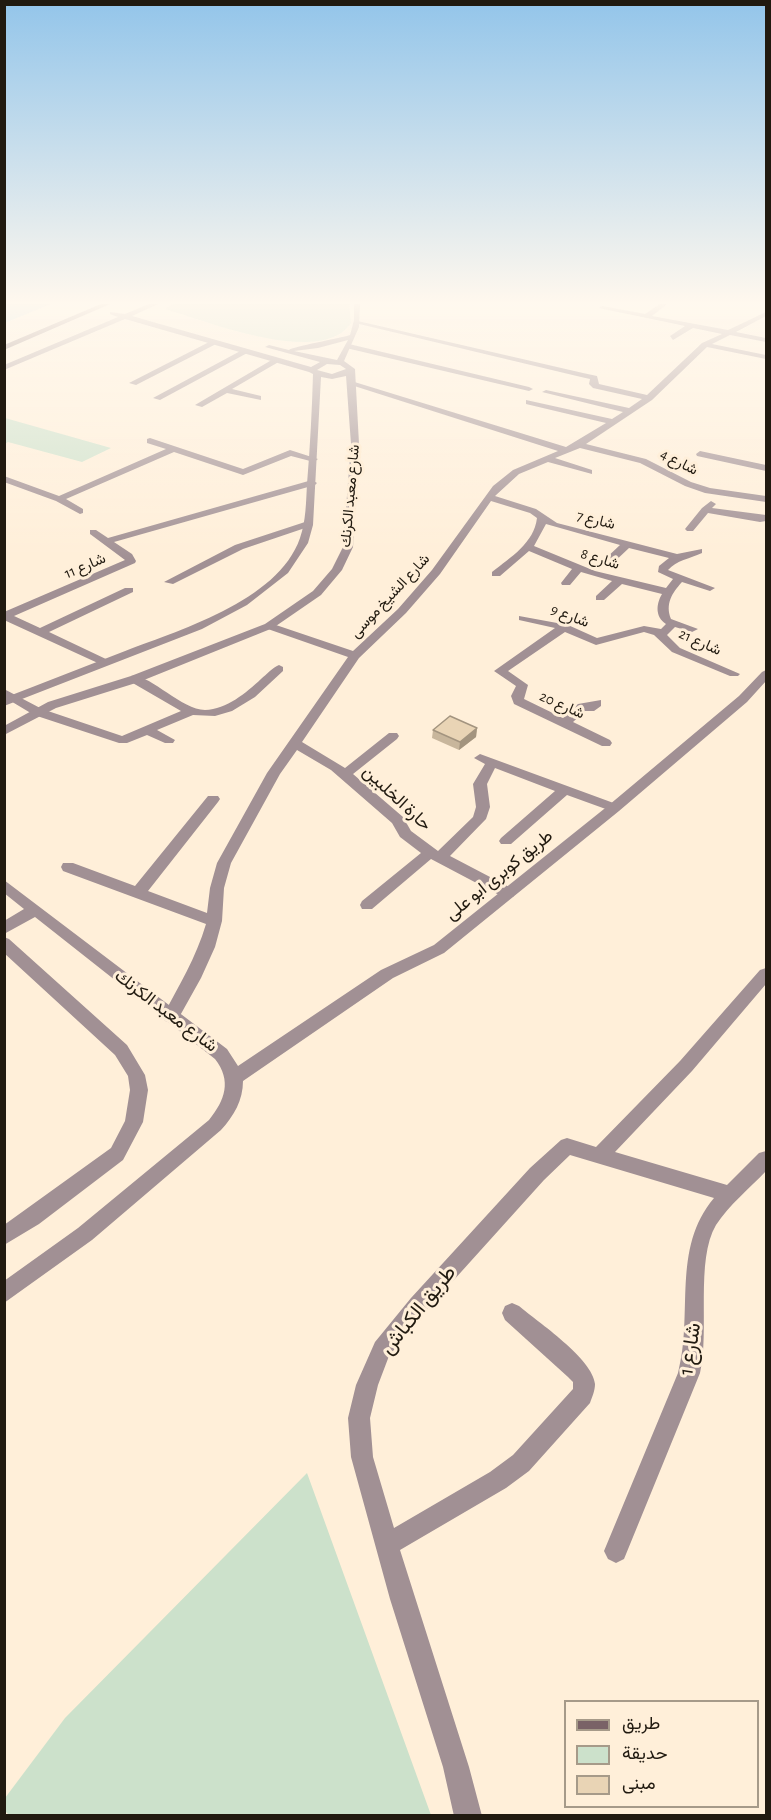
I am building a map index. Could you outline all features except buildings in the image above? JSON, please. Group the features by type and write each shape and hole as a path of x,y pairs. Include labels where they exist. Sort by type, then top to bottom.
{"street":[{"path":"157,398 174,389"},
{"path":"7,697 198,627 229,612 254,596 292,561 304,542 308,524 314,459 315,389"},
{"name":"شارع معبد الكرنك","path":"4,731 38,711 135,679 269,626 316,592 337,570 348,547 355,444 352,389"},
{"path":"386,389 565,450"},
{"path":"609,389 649,398"},
{"name":"شارع الشيخ موسى","path":"171,1016 193,978 207,947 214,921 217,888 224,863 274,772 355,656 402,611 436,572 496,488 516,472 579,444 631,411 659,389"},
{"path":"199,405 226,390 258,398"},
{"path":"546,392 631,411"},
{"path":"529,402 614,422"},
{"path":"150,441 243,472 290,453 314,459"},
{"name":"شارع 4","path":"579,444 652,465 698,488 766,499"},
{"path":"59,499 173,449"},
{"path":"700,454 766,468"},
{"path":"624,470 632,458"},
{"path":"545,459 589,472"},
{"path":"4,478 59,499 80,511"},
{"path":"107,541 312,483"},
{"path":"690,529 720,493"},
{"name":"شارع 7","path":"489,497 542,516 554,525 677,556 686,557 698,551"},
{"path":"705,510 766,518"},
{"path":"496,574 527,547 541,529 542,516"},
{"path":"169,582 239,547 308,524"},
{"name":"شارع 11","path":"5,616 128,564 131,558 93,532"},
{"path":"608,562 628,543"},
{"name":"شارع 8","path":"527,547 578,569 667,592"},
{"path":"677,556 662,570 710,588"},
{"path":"566,583 578,569"},
{"path":"680,578 667,592 663,609 665,617 672,624 692,629"},
{"path":"600,598 619,581"},
{"path":"40,632 129,590"},
{"path":"5,616 104,662"},
{"name":"شارع 9","path":"523,618 564,627 593,641 601,642 644,629 659,633"},
{"path":"659,633 665,632 672,624"},
{"path":"269,626 355,656"},
{"name":"شارع 20","path":"564,627 500,671 522,685 517,696 518,701 606,743"},
{"name":"شارع 21","path":"659,633 676,650 734,674"},
{"path":"135,679 192,711 212,713 230,707 255,692 279,669"},
{"name":"طريق كوبرى ابو على","path":"235,1077 387,974 439,949 614,808 743,699 766,674"},
{"path":"7,697 38,711 123,740 192,711"},
{"path":"566,722 582,707 590,708 597,704"},
{"path":"149,730 169,740"},
{"path":"345,774 393,736"},
{"name":"حارة الخلبين","path":"294,743 324,758 345,774 398,820 405,834 435,855 508,893"},
{"path":"367,905 435,855 478,819 483,807 480,783 486,760 614,808"},
{"path":"507,841 566,789"},
{"path":"138,893 213,799"},
{"path":"68,867 214,921"},
{"name":"شارع معبد الكرنك","path":"4,885 221,1054 228,1060 235,1077"},
{"path":"4,929 34,909"},
{"path":"4,943 122,1050 136,1075 139,1090 134,1122 117,1154 32,1218 4,1236"},
{"path":"599,1156 686,1066 766,974"},
{"path":"4,1293 85,1234 216,1125 230,1107 234,1097 235,1077"},
{"name":"طريق الكباش","path":"468,1815 456,1767 402,1599 362,1457 359,1418 367,1385 382,1348 537,1174 567,1146 732,1195"},
{"name":"شارع 1","path":"615,1551 689,1373 693,1358 699,1254 708,1220 766,1159"},
{"path":"388,1544 498,1480 520,1463 582,1395 585,1386 582,1376 512,1313"}],"green space":[{"path":"4,418 111,448 82,462 8,442 5,444"},
{"path":"307,1473 431,1815 10,1816 5,1811 5,1798 65,1718"}]}
